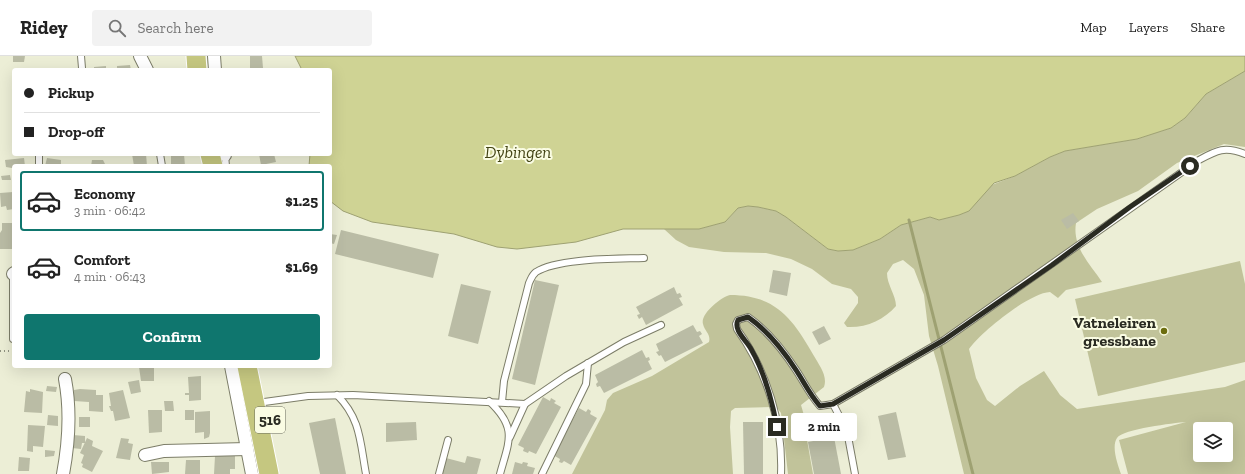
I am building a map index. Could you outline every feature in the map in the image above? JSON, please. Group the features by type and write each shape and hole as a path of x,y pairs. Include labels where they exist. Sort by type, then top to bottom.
{"main road":[{"path":"196,56 197,68"},
{"name":"516","path":"248,368 260,402 279,474"},
{"name":"516","path":"259,368 260,402 269,474"}],"street":[{"path":"140,56 146,68"},
{"path":"214,56 215,68"},
{"path":"231,368 252,474"},
{"path":"63,474 68,444 70,409 65,379"},
{"path":"145,455 164,451 247,449"}],"lane":[{"path":"80,56 82,68"},
{"path":"781,474 779,439 770,395 759,364 737,329 736,324 738,320 748,317 759,325 786,356 812,397 820,406 833,404 944,340 1199,160 1217,150 1232,148 1245,154"},
{"path":"502,402 504,381 529,282 534,273 544,269 586,260 644,258"},
{"path":"500,474 510,437 525,404 588,363 624,342 661,325"},
{"path":"542,474 586,384 588,363"},
{"path":"260,402 336,395 525,404"},
{"path":"336,395 352,412 357,425 366,474"},
{"path":"489,402 500,411 505,420 510,437"},
{"path":"833,404 847,432 854,474"},
{"path":"439,474 448,440"}],"path":[{"path":"0,351 12,351"}],"shaded area":[{"path":"1245,71 1245,147 1224,144 1177,163 1138,191 1097,209 1076,223 1075,232 1079,247 1087,262 1102,282 1066,290 1058,298 1050,292 1030,299 1006,314 984,333 969,349 976,378 987,400 995,406 1020,386 1044,371 1060,395 1077,409 1225,387 1245,380 1245,474 1128,474 1119,440 1186,422 1138,429 1117,438 1115,442 1115,451 1121,474 964,474 938,366 929,336 924,295 914,269 903,260 893,264 887,273 888,282 895,298 896,306 886,315 874,322 861,326 847,327 844,323 858,303 858,297 851,289 832,284 812,269 791,259 766,253 724,252 689,247 676,240 664,229 699,229 725,222 738,208 748,206 758,207 776,211 786,217 828,249 838,251 853,250 880,239 901,225 930,217 939,220 969,211 989,186 1015,176 1050,157 1065,151 1137,139 1171,128 1185,118 1206,94"},
{"name":"Vatneleiren gressbane","path":"1240,261 1245,284 1245,362 1098,396 1075,299"},
{"path":"730,295 760,299 781,312 790,320 798,331 824,375 824,387 801,405 805,419 804,423 813,474 788,474 781,413 774,407 735,408 731,411 730,427 733,474 572,474 605,410 607,400 613,393 652,376 709,342 709,335 703,324 703,320 712,306 726,296"}],"water":[{"name":"Dybingen","path":"295,56 1245,56 1245,71 1206,94 1185,118 1171,128 1137,139 1065,151 1050,157 1015,176 994,183 969,211 939,220 930,217 901,225 880,239 853,250 838,251 828,249 776,211 748,206 738,208 725,222 699,229 623,229 576,242 517,249 497,247 454,234 372,222 343,211 332,203 332,164 309,164 310,156 332,156 332,68 301,68"}],"building":[{"path":"13,56 25,56 24,62 13,62"},
{"path":"250,56 262,56 263,68 250,68"},
{"path":"130,65 131,68 117,68 117,66"},
{"path":"106,66 106,68 94,68"},
{"path":"132,156 146,156 147,164 134,164"},
{"path":"171,156 184,156 185,164 171,164"},
{"path":"259,156 274,156 276,162 261,164"},
{"path":"24,158 25,164 12,164 12,168 6,167 5,160"},
{"path":"47,158 61,160 61,164 46,164"},
{"path":"92,160 103,160 105,164 91,164"},
{"path":"10,175 11,180 2,180 1,176"},
{"path":"12,192 12,209 7,210 6,206 1,207 0,193"},
{"path":"1073,213 1079,221 1067,229 1061,220"},
{"path":"2,223 12,223 12,249 0,249 0,233 2,230"},
{"path":"341,230 439,254 433,278 335,254"},
{"path":"332,234 337,235 334,244 332,244"},
{"path":"773,270 791,273 787,296 769,292"},
{"path":"535,280 559,285 535,385 512,379"},
{"path":"461,284 491,291 478,344 448,336"},
{"path":"674,287 677,294 680,293 682,297 679,298 683,305 646,325 642,317 639,319 637,315 640,314 636,307"},
{"path":"693,325 697,332 700,331 702,334 699,336 703,343 665,362 661,355 659,356 656,352 659,351 656,344"},
{"path":"824,326 831,339 819,345 812,332"},
{"path":"642,350 646,358 649,357 650,360 648,361 652,369 604,393 600,386 597,387 596,384 598,382 595,375"},
{"path":"139,368 154,368 154,381 141,381"},
{"path":"201,376 201,400 189,401 189,395 185,395 185,393 189,393 188,377"},
{"path":"139,380 141,392 131,394 128,382"},
{"path":"47,386 57,387 56,392 46,391"},
{"path":"30,389 43,392 42,413 24,412 26,391 30,392"},
{"path":"74,390 96,390 96,395 103,395 103,412 89,411 89,402 74,401"},
{"path":"123,390 130,418 115,421 113,411 111,411 109,406 111,406 109,393"},
{"path":"543,397 550,401 551,398 556,401 554,403 561,407 536,454 529,451 528,453 523,451 524,448 518,445"},
{"path":"164,401 173,401 174,411 165,411"},
{"path":"579,408 586,412 588,409 591,411 590,414 597,418 571,465 564,461 562,463 559,462 560,459 553,455"},
{"path":"148,410 162,410 162,432 149,433"},
{"path":"185,410 194,410 194,420 185,420"},
{"path":"210,411 210,433 209,437 204,439 204,432 195,433 195,412"},
{"path":"896,412 906,457 888,460 878,416"},
{"path":"48,415 58,416 58,426 47,425"},
{"path":"79,417 90,417 90,427 79,427"},
{"path":"335,418 346,474 320,474 309,423"},
{"path":"416,422 417,440 386,442 386,423"},
{"path":"743,422 763,422 763,474 744,474"},
{"path":"28,425 45,426 43,447 33,446 33,452 27,451"},
{"path":"73,435 85,436 85,443 82,443 81,449 72,448"},
{"path":"834,437 841,474 814,474 808,442"},
{"path":"87,438 93,441 92,446 103,451 92,472 82,467 83,464 81,463 84,455 80,453"},
{"path":"121,438 129,439 128,443 133,444 130,460 116,458"},
{"path":"45,450 55,451 54,456 45,457"},
{"path":"215,456 235,456 235,469 230,469 230,474 214,474"},
{"path":"467,456 481,459 477,474 442,474 446,458 465,463"},
{"path":"19,457 30,458 29,471 18,471"},
{"path":"186,460 200,460 200,474 185,474"},
{"path":"151,462 169,462 169,472 152,474"},
{"path":"515,462 522,464 523,462 528,463 527,466 535,468 533,474 512,474"}],"waterway":[{"path":"909,220 973,474"}],"place":[{"name":"Vatneleiren gressbane","path":"1164,331"}],"route":[{"path":"777,427 764,376 750,347 737,329 736,324 738,320 748,317 759,325 772,338 797,370 812,397 820,406 833,404 944,340 1098,233 1130,207 1190,166"}]}
